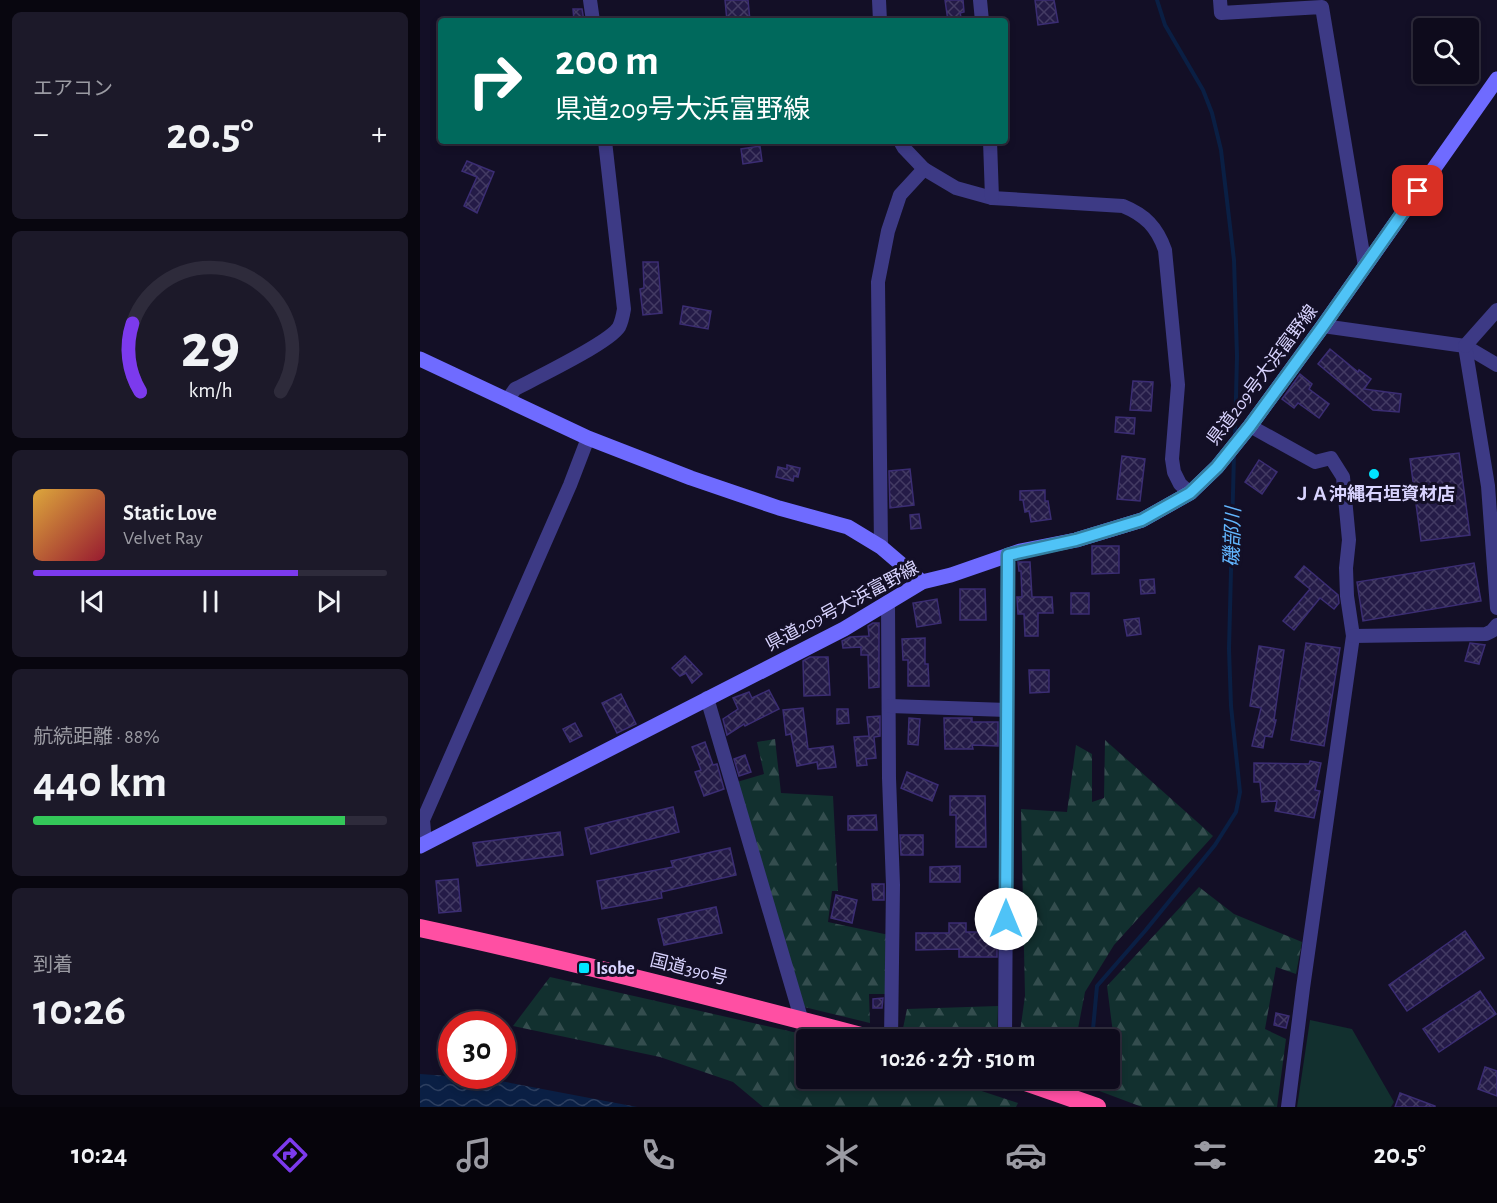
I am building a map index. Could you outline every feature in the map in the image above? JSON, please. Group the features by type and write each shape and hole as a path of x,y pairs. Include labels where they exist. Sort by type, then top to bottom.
{"highway":[{"name":"国道390号","path":"420,928 553,956 838,1029"},
{"path":"1046,1089 1094,1106"}],"main road":[{"name":"県道209号大浜富野線","path":"422,845 844,628 922,582 951,575 1008,555 1076,540 1142,520 1190,493 1217,467 1250,426 1497,79"},
{"path":"420,359 588,438 691,478 779,508 848,527 881,547 922,582"}],"street":[{"path":"590,0 593,18"},
{"path":"879,0 880,18"},
{"path":"980,0 982,18"},
{"path":"1220,0 1221,13 1322,7 1365,266"},
{"path":"508,399 515,389 594,347 618,329 622,321 624,309 605,144"},
{"path":"902,144 924,169 956,188 992,198 1123,206 1138,212 1150,222 1160,235 1165,250 1178,385 1172,459 1174,472 1180,484 1190,493"},
{"path":"990,144 992,198"},
{"path":"881,547 878,282 888,231 900,195 924,169"},
{"path":"1465,346 1497,310"},
{"path":"1323,326 1465,346 1497,365"},
{"path":"1465,346 1488,486 1497,608"},
{"path":"1250,426 1315,462 1331,458 1344,477 1349,540 1346,568 1347,596 1353,636 1288,1107"},
{"path":"422,845 423,820 570,485 588,438"},
{"path":"1005,1029 1008,555"},
{"path":"888,602 893,885 891,1029"},
{"path":"1353,636 1486,634 1497,625"},
{"path":"708,698 801,1018"},
{"path":"890,706 1007,710"}],"green space":[{"path":"775,739 781,793 833,796 838,891 832,891 828,922 889,935 888,994 869,994 870,1023 804,1007 737,782 764,774 757,742"},
{"path":"1105,740 1213,836 1114,945 1085,992 1078,1029 1020,1029 1025,996 1021,809 1067,812 1076,745 1092,754 1092,802 1104,798"},
{"path":"1199,887 1234,914 1302,942 1296,974 1276,967 1265,1029 1286,1039 1277,1107 1142,1107 1094,1089 1120,1089 1120,1029 1112,1029 1107,986"},
{"path":"550,977 796,1033 796,1089 975,1089 1018,1103 1016,1107 763,1107 733,1082 660,1057 516,1027 516,1022"},
{"path":"998,1006 997,1029 903,1029 907,1009"},
{"path":"1310,1020 1352,1029 1394,1102 1391,1107 1297,1107"}],"water":[{"path":"420,1074 438,1075 438,1089 516,1089 516,1084 637,1107 420,1107"}],"building":[{"path":"725,0 748,0 750,18 727,18"},
{"path":"945,0 963,0 964,12 960,13 961,18 948,18"},
{"path":"1035,0 1054,0 1058,22 1038,25"},
{"path":"573,9 582,9 584,18 574,18"},
{"path":"760,146 762,161 743,164 741,149"},
{"path":"467,161 494,172 477,213 464,206 477,177 462,171"},
{"path":"643,262 658,262 662,313 643,315 640,289 644,288"},
{"path":"683,306 711,311 708,329 680,324"},
{"path":"1330,349 1358,372 1359,370 1371,379 1364,389 1401,394 1399,412 1373,410 1318,364"},
{"path":"1300,374 1312,384 1309,389 1329,404 1319,418 1298,403 1294,408 1282,399"},
{"path":"1133,381 1153,382 1151,411 1130,410"},
{"path":"1116,417 1135,418 1134,434 1115,432"},
{"path":"1459,453 1470,535 1421,541 1410,459"},
{"path":"1122,456 1145,459 1140,501 1117,499"},
{"path":"1259,460 1277,472 1262,494 1245,482"},
{"path":"787,465 800,468 798,477 794,476 793,481 776,477 778,467 787,469"},
{"path":"910,469 914,505 890,508 889,471"},
{"path":"1045,490 1045,501 1048,501 1051,519 1031,522 1029,511 1025,512 1023,500 1020,500 1020,491"},
{"path":"919,514 921,528 911,529 910,515"},
{"path":"1092,546 1119,546 1119,573 1092,574"},
{"path":"1018,562 1030,562 1032,597 1052,597 1053,613 1038,613 1038,636 1025,636 1024,614 1018,614 1017,597 1022,597 1021,571 1019,571"},
{"path":"1474,563 1481,601 1363,621 1357,582"},
{"path":"1304,566 1338,595 1339,603 1334,609 1320,598 1294,630 1283,621 1310,589 1295,577"},
{"path":"1154,579 1155,593 1141,594 1140,580"},
{"path":"960,589 985,589 986,620 960,620"},
{"path":"1071,593 1089,593 1089,614 1071,614"},
{"path":"937,599 941,623 917,627 913,603"},
{"path":"1139,618 1141,634 1127,636 1124,620"},
{"path":"879,623 879,687 869,688 868,655 861,655 861,647 843,648 842,641 850,637 869,636 868,626"},
{"path":"925,638 925,664 928,664 929,686 908,686 908,660 903,660 902,639"},
{"path":"1306,643 1340,648 1324,746 1291,740"},
{"path":"1470,643 1485,645 1479,664 1465,661"},
{"path":"1259,646 1284,650 1274,720 1276,720 1272,737 1265,736 1263,748 1252,746 1261,708 1250,706"},
{"path":"685,656 702,674 692,683 686,673 680,676 672,668"},
{"path":"810,657 828,657 830,695 804,696 803,661"},
{"path":"1029,670 1049,670 1049,692 1030,693"},
{"path":"769,690 779,709 745,726 744,724 727,735 723,719 738,709 733,698 749,692 752,698"},
{"path":"621,694 636,724 617,733 602,703"},
{"path":"803,708 808,749 833,746 836,767 818,769 817,762 797,766 791,734 786,735 783,710"},
{"path":"837,709 848,709 849,723 837,724"},
{"path":"880,716 880,736 874,737 876,758 866,759 867,765 857,766 854,737 869,736 867,717"},
{"path":"909,718 920,719 918,745 908,744"},
{"path":"944,718 972,718 972,722 998,722 998,746 972,745 973,749 945,749"},
{"path":"575,723 582,736 570,742 563,729"},
{"path":"705,742 713,765 717,764 724,789 704,796 695,772 701,770 692,747"},
{"path":"745,755 751,772 739,776 734,759"},
{"path":"1310,761 1321,763 1315,790 1320,791 1314,818 1275,811 1277,801 1262,802 1260,782 1254,782 1254,763 1309,764"},
{"path":"907,772 938,785 932,801 901,788"},
{"path":"950,796 985,796 986,847 956,847 956,815 950,815"},
{"path":"673,807 679,832 591,854 585,828"},
{"path":"876,815 877,830 848,830 848,816"},
{"path":"560,832 563,855 477,866 473,843"},
{"path":"900,835 923,835 923,855 901,855"},
{"path":"730,848 736,875 661,892 662,898 602,909 597,881 673,867 671,861"},
{"path":"960,866 960,882 930,882 930,867"},
{"path":"458,879 461,911 439,913 436,881"},
{"path":"872,884 884,884 884,900 873,900"},
{"path":"836,895 857,900 852,923 831,918"},
{"path":"716,907 722,933 664,945 658,919"},
{"path":"949,923 966,923 966,932 997,932 997,957 959,957 959,949 916,950 916,933 949,933"},
{"path":"1465,931 1484,958 1407,1011 1389,985"},
{"path":"1480,991 1496,1014 1439,1052 1423,1029"},
{"path":"883,998 882,1008 873,1008 873,999"},
{"path":"1276,1013 1289,1016 1286,1028 1274,1025"},
{"path":"1485,1067 1497,1071 1497,1096 1478,1089"},
{"path":"1400,1093 1435,1106 1435,1107 1395,1107"}],"waterway":[{"name":"磯部川","path":"1157,0 1165,25 1203,90 1212,113 1221,150 1234,260 1237,356 1235,437"},
{"name":"磯部川","path":"1093,1029 1097,986 1215,845 1236,812 1240,792 1231,706 1229,649 1234,454"}],"place":[{"name":"ＪＡ沖縄石垣資材店","path":"1374,474"},
{"name":"Isobe","path":"584,968"}],"route":[{"path":"1006,919 1008,555 1076,540 1142,520 1190,493 1217,467 1250,426 1418,191"}]}
